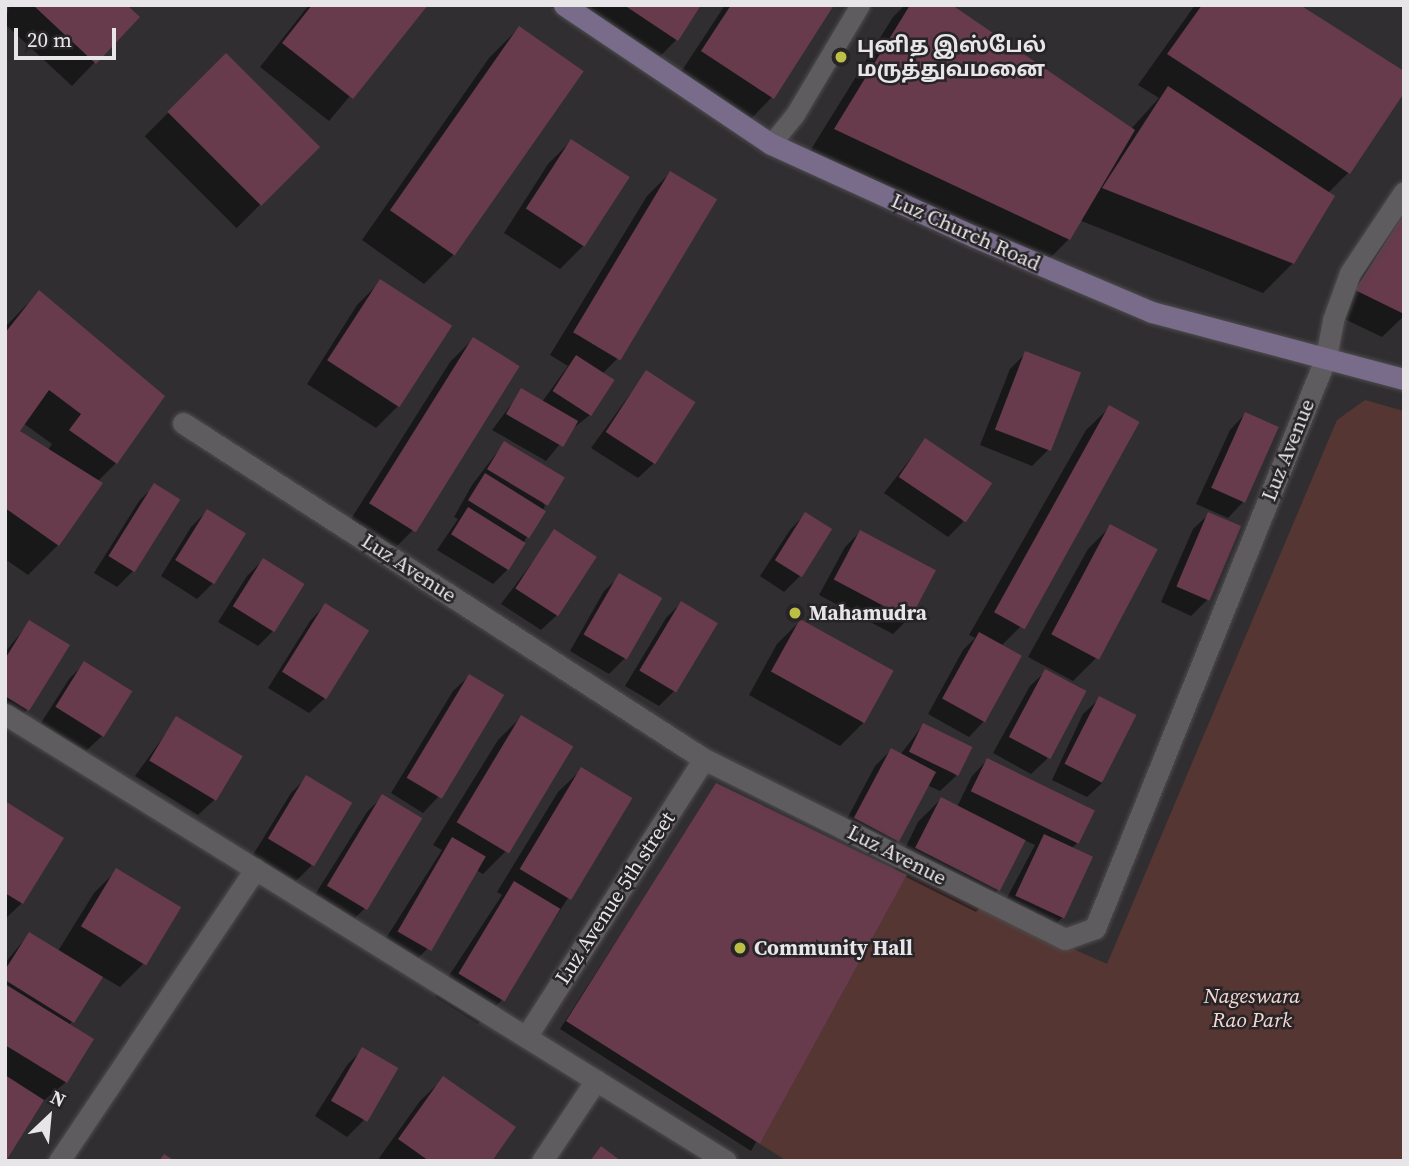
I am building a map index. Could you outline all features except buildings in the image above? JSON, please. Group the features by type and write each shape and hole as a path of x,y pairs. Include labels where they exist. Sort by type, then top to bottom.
{"main road":[{"name":"Luz Church Road","path":"564,5 771,144 1152,312 1326,356 1404,379"}],"street":[{"name":"Luz Avenue","path":"183,423 704,759 1065,939 1095,928 1326,356 1333,320 1350,273 1404,192"},
{"path":"5,714 726,1161"},
{"name":"Luz Avenue 5th street","path":"527,1037 704,759"},
{"path":"59,1161 255,869"},
{"path":"542,1161 596,1080"}],"lane":[{"path":"771,144 794,116 860,5"}],"green space":[{"name":"Nageswara Rao Park","path":"1365,400 1404,411 1404,1161 787,1161 760,1144 907,875 1107,964 1337,420"}],"place":[{"name":"புனித இஸ்பேல் மருத்துவமனை","path":"841,57"},
{"name":"Mahamudra","path":"795,613"},
{"name":"Community Hall","path":"740,948"}]}
